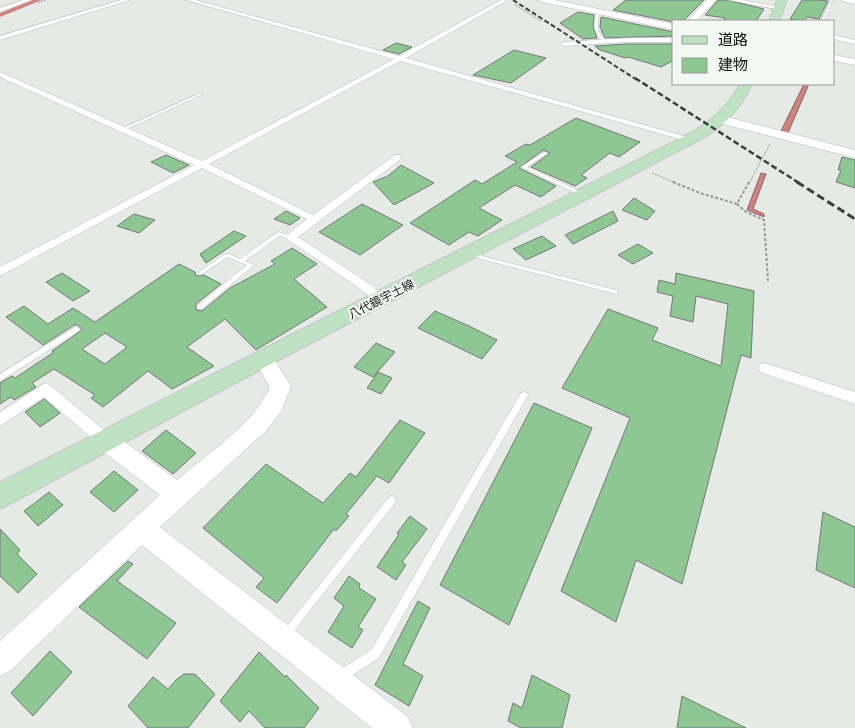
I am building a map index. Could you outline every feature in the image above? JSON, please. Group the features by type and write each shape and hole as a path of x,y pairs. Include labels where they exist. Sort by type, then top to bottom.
{"main road":[{"path":"774,20 782,4"},
{"name":"八代鏡宇土線","path":"0,496 263,358 690,140 723,120 734,106 745,85"}],"street":[{"path":"0,10 28,0"},
{"path":"0,38 127,0"},
{"path":"189,0 690,140"},
{"path":"0,272 507,0"},
{"path":"542,0 672,26"},
{"path":"692,20 712,0"},
{"path":"732,0 782,4"},
{"path":"844,0 855,2"},
{"path":"835,38 855,42"},
{"path":"564,44 645,39 672,40"},
{"path":"835,58 855,62"},
{"path":"0,74 201,164 314,219"},
{"path":"723,120 855,154"},
{"path":"380,299 364,285 291,236 398,157"},
{"path":"0,661 141,528 258,424 274,404 281,386 263,358"},
{"path":"765,368 855,398"},
{"path":"0,420 45,389 106,441 178,495"},
{"path":"141,528 397,728"}],"lane":[{"path":"822,20 832,0"},
{"path":"599,12 594,23 595,29 603,41"},
{"path":"123,129 201,94"},
{"path":"546,153 523,167 584,195"},
{"path":"241,261 278,234 291,236"},
{"path":"472,252 484,258 616,292"},
{"path":"199,274 227,255 251,265 200,307"},
{"path":"0,378 77,329"},
{"path":"335,680 375,654 524,395"},
{"path":"282,638 392,500"}],"path":[{"path":"507,0 541,21"},
{"path":"737,204 775,134"},
{"path":"638,167 700,193 737,204 746,212 764,220 768,281"}],"shaded area":[{"path":"804,85 809,85 787,135 780,133"},
{"path":"761,173 766,174 753,209 764,214 764,217 747,210"}],"building":[{"path":"626,0 704,0 684,20 672,20 672,22 613,10"},
{"path":"718,0 727,0 764,9 757,20 724,20 725,18 705,15"},
{"path":"802,0 828,1 819,19 807,17 805,20 790,19"},
{"path":"578,12 594,15 593,27 597,38 583,39 560,23"},
{"path":"601,17 672,32 672,36 605,38 600,27"},
{"path":"396,43 412,47 399,54 383,50"},
{"path":"672,44 672,61 661,67 628,57 625,58 600,50 595,46"},
{"path":"514,50 546,58 511,83 473,75"},
{"path":"576,118 640,142 619,157 610,153 581,175 587,178 575,186 531,167 550,153 543,150 519,168 556,186 541,197 515,185 479,208 502,220 478,236 469,232 449,245 410,223 475,180 482,184 517,162 505,156 526,144 530,145"},
{"path":"166,155 189,165 173,173 151,162"},
{"path":"842,157 855,160 855,188 836,182 841,170 838,170"},
{"path":"401,165 434,183 394,205 373,182 388,176"},
{"path":"634,198 655,211 647,220 622,210"},
{"path":"362,204 403,225 360,255 319,232"},
{"path":"286,211 300,218 290,225 274,219"},
{"path":"613,211 618,221 573,244 565,235"},
{"path":"134,214 155,220 139,233 117,226"},
{"path":"234,231 246,236 206,263 200,254"},
{"path":"542,236 556,246 526,260 513,249"},
{"path":"638,244 653,253 633,264 618,255"},
{"path":"292,248 317,264 294,279 327,307 256,350 225,319 187,347 214,366 172,389 148,371 103,407 91,398 95,395 54,369 32,383 36,387 14,400 11,397 0,404 0,383 12,376 15,378 54,352 52,351 82,330 78,325 74,325 43,345 6,317 24,306 48,324 73,308 95,322 179,264 195,272 196,276 204,275 221,284 196,304 196,310 202,311 230,288 275,264 271,261","holes":["105,333 127,347 105,364 82,349"]},
{"path":"62,273 90,291 73,301 46,282"},
{"path":"676,273 754,291 751,358 741,355 682,584 636,560 616,622 561,591 630,418 562,388 608,309 658,328 652,340 721,366 728,304 696,296 693,322 670,316 673,296 657,292 659,280 675,284"},
{"path":"435,311 497,340 482,359 418,328"},
{"path":"376,343 395,352 373,377 354,367"},
{"path":"378,372 392,378 381,394 367,388"},
{"path":"44,399 60,413 40,427 25,412"},
{"path":"534,403 592,428 509,625 440,585"},
{"path":"400,420 425,433 389,483 377,476 346,514 349,516 336,531 334,529 277,603 256,587 264,578 203,528 266,464 323,503 350,473 356,477"},
{"path":"166,430 196,453 173,474 142,451"},
{"path":"114,471 138,490 114,512 90,492"},
{"path":"49,492 63,505 38,526 24,511"},
{"path":"823,512 855,527 855,588 816,570"},
{"path":"410,516 427,529 402,562 406,565 396,580 377,567 399,534 397,533"},
{"path":"0,529 20,550 17,554 37,574 18,593 0,576"},
{"path":"128,561 133,564 117,581 176,623 147,659 79,607"},
{"path":"349,576 360,584 359,588 376,599 358,627 363,630 352,648 328,632 344,606 334,598"},
{"path":"418,601 430,608 403,664 423,676 409,706 375,685"},
{"path":"50,651 72,672 33,716 11,693"},
{"path":"259,652 285,677 286,675 319,708 304,728 265,728 249,711 240,722 220,701"},
{"path":"184,674 195,674 215,694 188,728 148,728 128,706 153,677 168,689"},
{"path":"532,675 570,695 562,728 521,728 508,721 513,703 522,708"},
{"path":"682,696 746,728 677,728"}],"waterway":[{"path":"0,15 39,0"}],"railway":[{"path":"513,0 637,80"},
{"path":"635,78 799,183"},
{"path":"797,182 855,219"}]}
